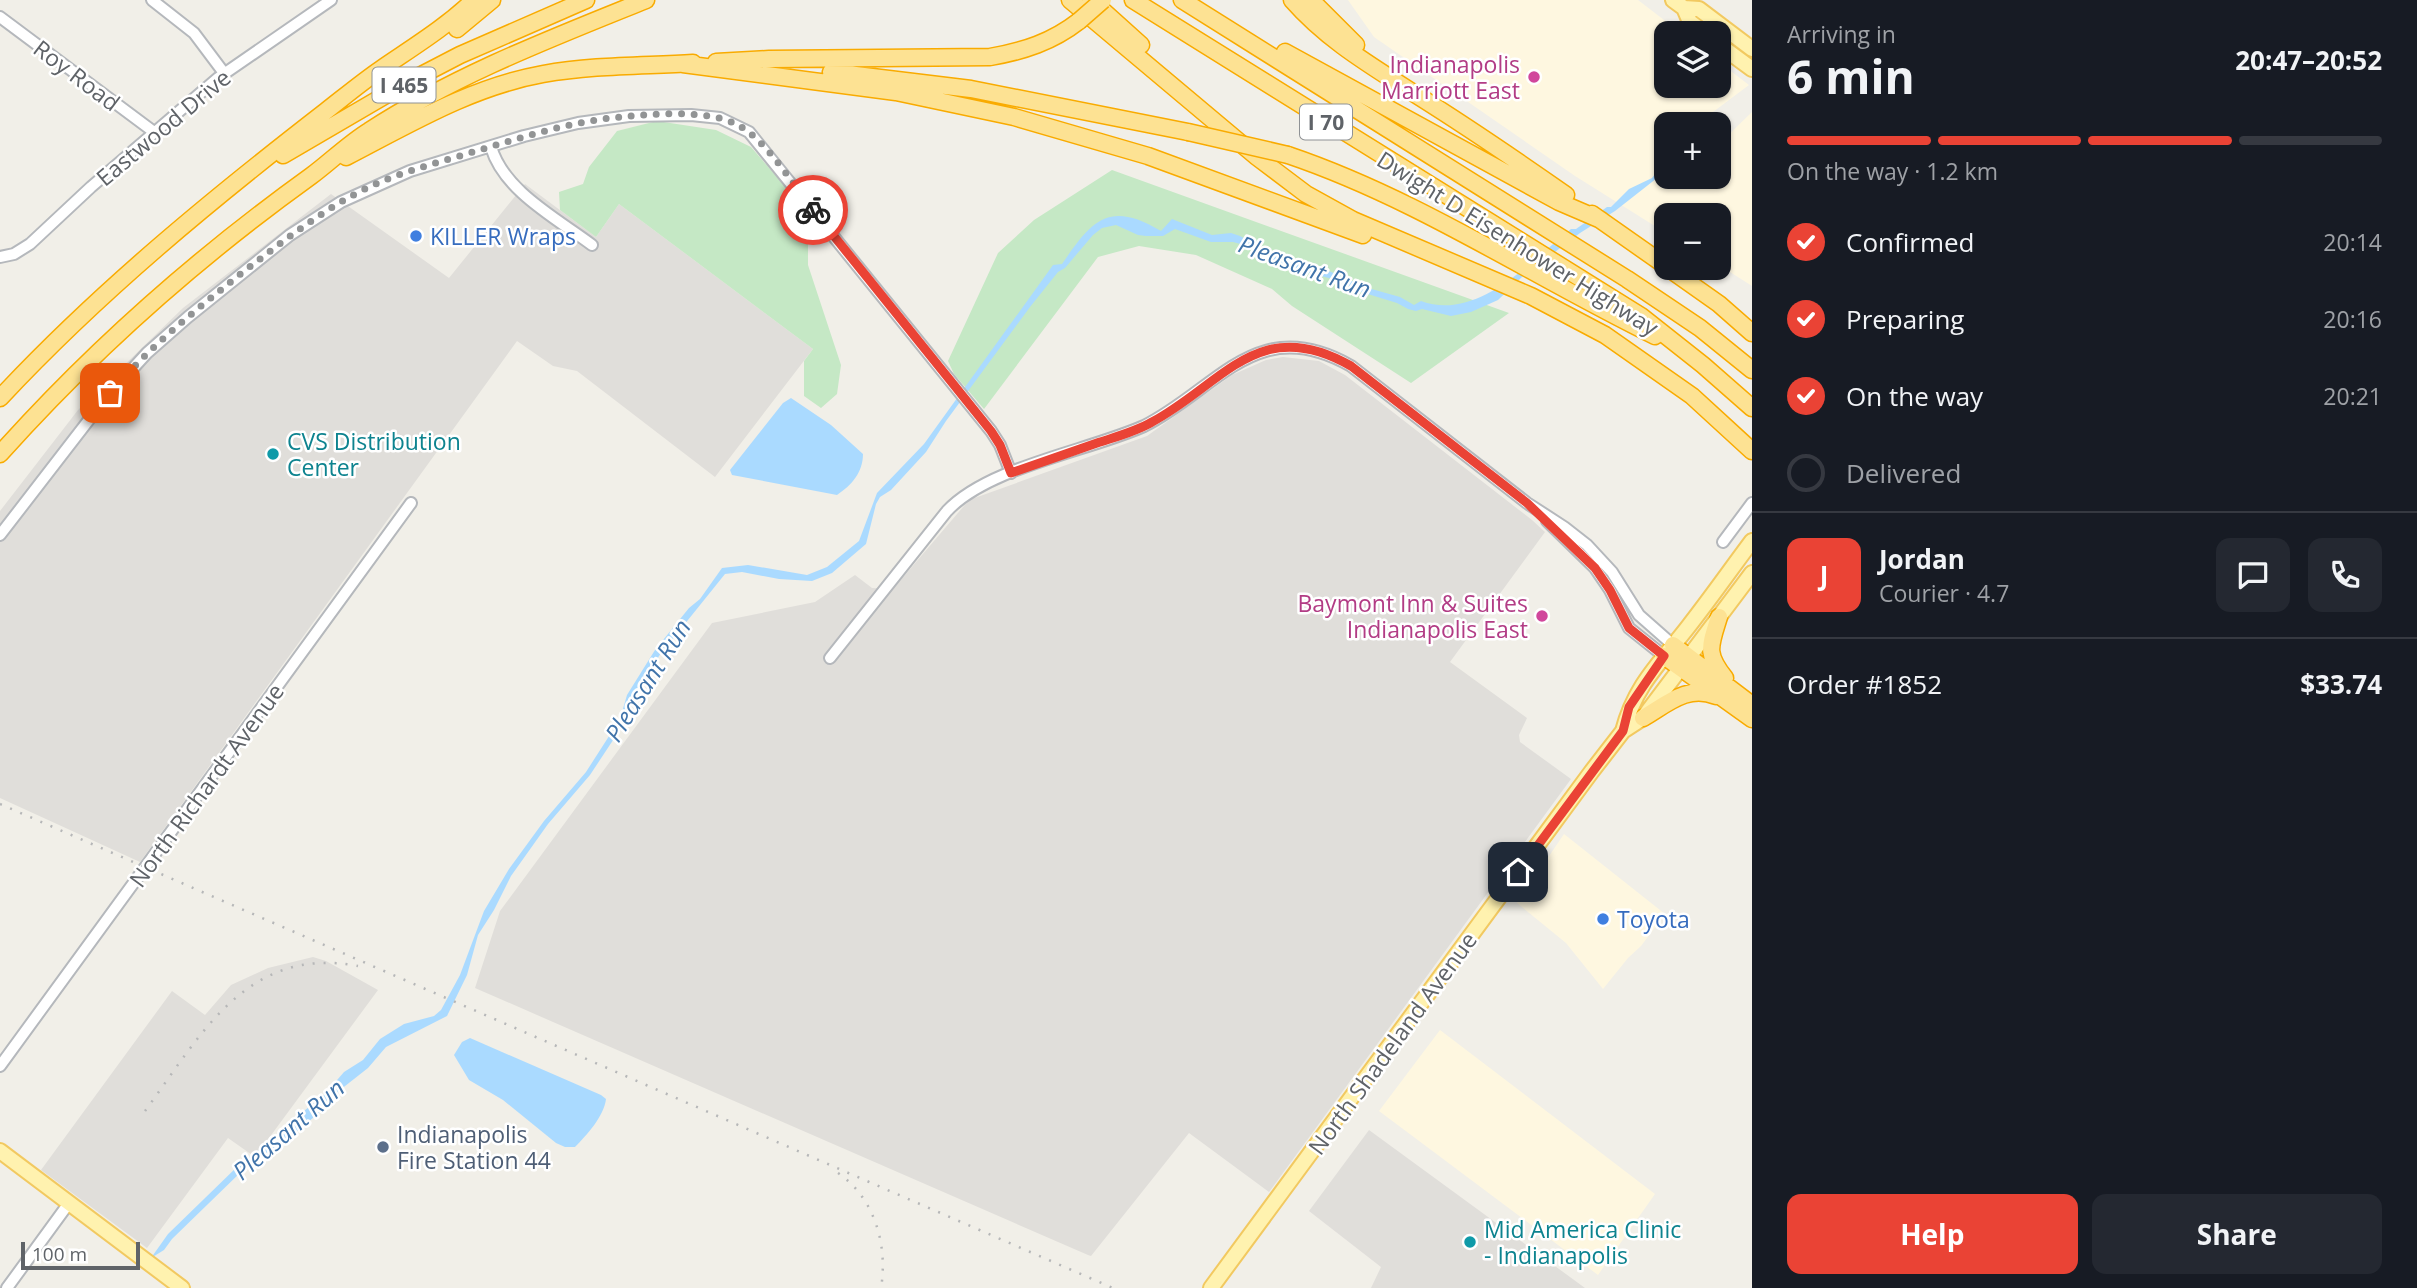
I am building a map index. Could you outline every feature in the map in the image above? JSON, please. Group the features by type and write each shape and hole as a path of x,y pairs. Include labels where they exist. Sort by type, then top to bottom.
{"highway":[{"path":"242,179 378,71 444,27 474,0"},
{"path":"316,119 449,34 492,0"},
{"name":"I 465","path":"0,398 138,264 242,179 441,65 504,34 586,0"},
{"name":"I 465","path":"0,454 79,371 178,280 254,217 368,131 513,55 646,0"},
{"path":"1070,0 1297,188 1334,211 1531,296 1589,325 1638,356 1707,408 1752,452"},
{"path":"1091,0 1243,145"},
{"path":"313,175 431,111 508,83 570,70 628,65 769,59 990,57 1026,50 1044,43 1079,21 1103,0"},
{"name":"Dwight D Eisenhower Highway","path":"1133,0 1641,317 1752,408"},
{"name":"Dwight D Eisenhower Highway","path":"1182,0 1590,256 1700,328 1752,370"},
{"path":"1193,0 1230,18 1312,68 1601,220 1654,258"},
{"path":"1292,0 1340,46 1412,92 1573,205"},
{"path":"1311,0 1351,41 1412,92"},
{"path":"734,61 971,89 1188,131 1288,155 1373,187 1685,351"},
{"path":"683,64 895,92 1014,117 1149,156 1411,253 1473,272"},
{"path":"1685,280 1719,304 1752,333"},
{"path":"1719,617 1710,654 1731,696"},
{"path":"1669,650 1731,696 1752,719"},
{"path":"1643,718 1682,694 1693,691 1731,696 1752,705"}],"main road":[{"path":"1678,4 1689,21"},
{"path":"1678,4 1699,9 1752,49"},
{"path":"1731,54 1752,69"},
{"name":"North Shadeland Avenue","path":"1623,731 1629,707 1752,541"},
{"name":"North Shadeland Avenue","path":"1210,1288 1623,731 1643,718 1752,573"},
{"path":"0,1152 182,1288"}],"street":[{"path":"152,0 194,33 224,73"},
{"name":"Eastwood Drive","path":"0,257 14,254 27,246 224,73 331,0"},
{"name":"Roy Road","path":"0,17 154,132"},
{"path":"0,535 131,368 173,328 290,235 324,212 366,189 410,171 554,128 618,117 691,115 720,118 749,132 995,438 1011,473"},
{"path":"491,147 499,168 512,185 592,245"},
{"path":"830,657 953,505 975,488 1139,429 1162,416 1237,362 1267,350 1293,348 1324,353 1351,366 1527,503 1595,568 1610,590 1629,628 1669,650"},
{"path":"1723,542 1752,502"},
{"name":"North Richardt Avenue","path":"0,1066 411,503"},
{"path":"7,1288 69,1203"}],"shaded area":[{"path":"1348,0 1638,0 1665,21 1654,21 1654,98 1731,98 1731,71 1749,85 1713,112 1654,112 1654,189 1731,189 1731,132 1752,112 1752,286 1731,273 1731,203 1654,203 1654,225 1575,176 1374,37"},
{"path":"525,184 596,237 619,204 813,349 715,477 577,371 553,366 517,341 140,862 0,798 0,511 78,410 183,308 331,194 449,278"},
{"path":"1283,357 1319,361 1345,375 1545,532 1450,662 1527,718 1519,735 1520,742 1571,779 1269,1192 1189,1133 1091,1256 475,988 500,911 712,623 815,602 855,575 872,588 893,589 969,500 1147,436 1232,375 1266,360"},
{"path":"1564,834 1665,914 1603,989 1566,943 1517,903"},
{"path":"313,957 326,961 378,990 255,1157 228,1138 147,1248 41,1170 172,991 205,1015 231,985 268,968"},
{"path":"1440,1030 1655,1194 1598,1275 1379,1111"},
{"path":"1369,1130 1585,1288 1371,1288 1381,1267 1309,1211"}],"green space":[{"path":"657,121 716,130 751,147 808,213 808,265 841,365 837,394 821,408 804,396 804,361 813,349 619,204 596,237 560,210 559,192 583,184 589,167 617,131"},
{"path":"1112,170 1509,313 1411,383 1292,306 1272,289 1196,255 1139,246 1098,257 984,409 954,374 948,361 998,253 1034,220"}],"water":[{"name":"Pleasant Run","path":"1654,175 1654,180 1522,277 1498,300 1471,312 1451,316 1422,309 1408,309 1336,280 1281,265 1233,242 1211,242 1175,229 1163,236 1146,236 1116,225 1102,228 1065,268 1058,272 1030,307 926,452 891,490 880,497 866,544 832,573 812,581 779,579 742,572 725,574 659,656 632,700 625,722 590,775 548,824 511,876 478,935 467,975 447,1016 386,1047 368,1068 340,1090 328,1105 243,1170 164,1250 151,1258 168,1234 240,1164 284,1131 325,1094 344,1072 363,1060 380,1039 404,1024 434,1016 441,1010 460,975 484,911 509,869 544,821 586,772 620,719 627,695 655,650 689,608 700,599 722,568 748,565 807,575 827,567 859,541 877,493 924,444 1053,265 1062,264 1093,226 1103,219 1115,216 1128,217 1161,231 1172,219 1212,235 1231,233 1240,236 1268,252 1315,265 1368,288 1400,297 1414,305 1421,301 1442,305 1462,303 1483,296 1502,285 1571,229 1576,229 1607,207 1611,207 1629,189"},
{"path":"791,398 831,425 863,454 856,477 837,495 732,475 730,470 783,403"},
{"path":"470,1038 601,1095 606,1099 605,1105 590,1131 575,1147 565,1147 556,1143 503,1100 469,1080 454,1055 462,1042"}],"railway":[{"path":"0,804 1113,1288"},
{"path":"145,1111 208,1026 231,1002 257,983 286,969 319,963 358,966"},
{"path":"838,1173 851,1183 861,1196 876,1224 882,1256 881,1288"}],"way so far":[{"path":"110,393 131,368 173,328 290,235 324,212 360,192 400,175 544,130 629,116 720,118 749,132 813,210"}],"place":[{"name":"Indianapolis Marriott East","path":"1534,77"},
{"name":"KILLER Wraps","path":"416,236"},
{"name":"CVS Distribution Center","path":"273,454"},
{"name":"Baymont Inn & Suites Indianapolis East","path":"1542,616"},
{"name":"Toyota","path":"1603,919"},
{"name":"Indianapolis Fire Station 44","path":"383,1147"},
{"name":"Mid America Clinic - Indianapolis","path":"1470,1242"}],"route":[{"path":"813,210 991,431 1000,445 1011,473 1139,429 1162,416 1244,358 1280,348 1306,349 1324,353 1351,366 1543,518 1595,568 1610,590 1629,628 1664,656 1629,707 1623,731 1518,872"}]}
